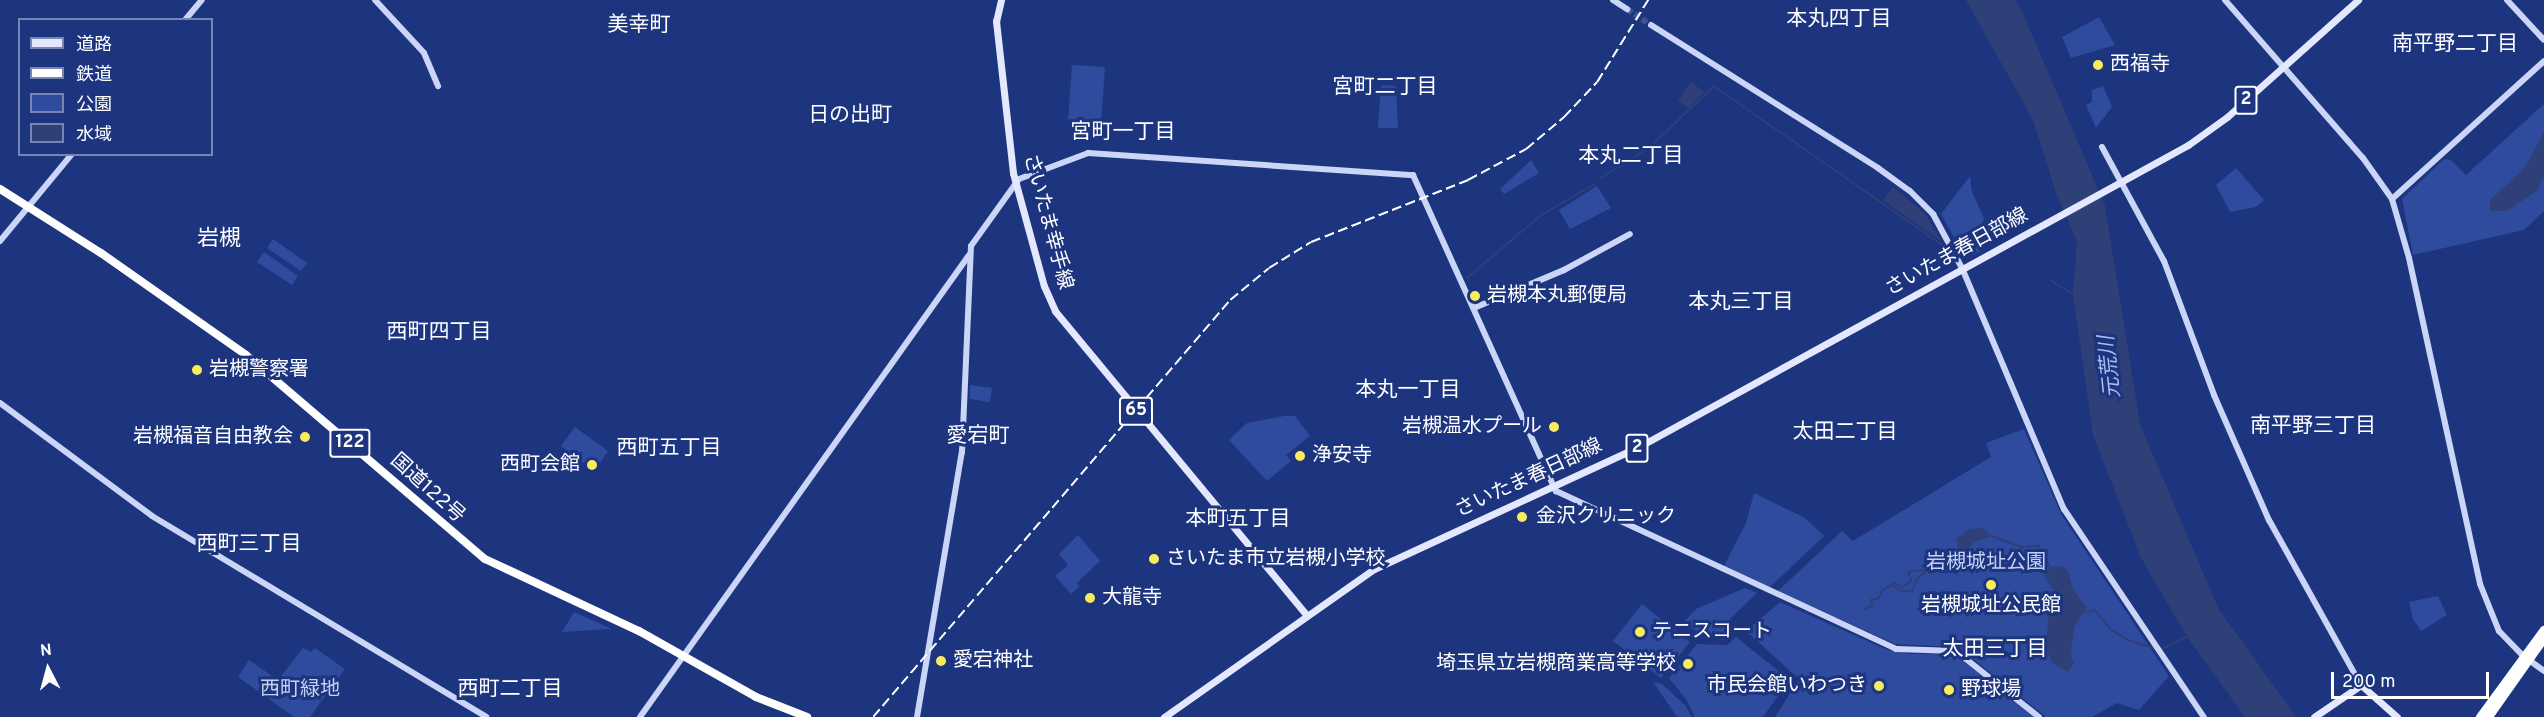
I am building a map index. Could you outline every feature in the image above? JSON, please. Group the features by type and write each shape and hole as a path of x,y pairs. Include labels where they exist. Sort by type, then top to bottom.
{"highway":[{"name":"国道122号","path":"0,189 30,205 246,355 485,560 639,631 756,697 807,717"},
{"path":"2489,717 2544,630"},
{"path":"2480,717 2544,639"}],"main road":[{"name":"さいたま幸手線","path":"1001,0 997,30 1016,182 1044,286 1063,323 1306,614"},
{"name":"2","path":"2117,183 2209,131 2358,0"},
{"name":"さいたま春日部線","path":"1164,717 1306,614 1374,569 1642,445 2117,183"},
{"path":"2314,717 2361,685 2397,717"}],"street":[{"path":"187,18 202,0"},
{"path":"375,0 424,53 438,86"},
{"path":"1613,0 1627,9"},
{"path":"2225,0 2282,69 2363,158 2392,199 2409,258 2477,575 2499,631 2544,671"},
{"path":"2507,0 2544,40"},
{"path":"1651,25 1910,191 1940,225 1962,268 2064,509 2204,717"},
{"path":"2392,199 2544,61"},
{"path":"2102,147 2117,183 2164,261 2214,395 2269,520 2361,685"},
{"path":"640,717 969,254 976,234 1016,182 1088,153 1413,175 1552,486 1562,495 1719,570 1896,649 1956,651 2039,717"},
{"path":"0,241 70,156"},
{"path":"1474,308 1564,270 1630,234"},
{"path":"917,717 962,452 969,254"},
{"path":"0,403 152,516 486,717"}],"green space":[{"path":"2099,17 2115,45 2071,58 2062,37"},
{"path":"1072,65 1105,67 1101,123 1068,120"},
{"path":"1381,85 1396,86 1398,128 1378,128"},
{"path":"2103,86 2112,107 2096,128 2086,105 2092,102 2092,90"},
{"path":"2544,104 2544,211 2524,230 2413,255 2402,199 2444,159 2451,160 2466,175"},
{"path":"1531,160 1539,173 1504,194 1500,189"},
{"path":"2236,168 2264,200 2256,207 2230,212 2216,185"},
{"path":"1970,176 1972,192 1984,218 1977,239 1981,251 1973,255 1961,250 1941,214"},
{"path":"1597,186 1611,208 1570,229 1559,210"},
{"path":"273,239 307,263 301,271 267,248"},
{"path":"264,252 298,276 292,285 257,262"},
{"path":"970,385 992,388 990,402 970,399"},
{"path":"1295,416 1310,436 1286,455 1291,461 1267,481 1229,440 1247,423"},
{"path":"575,427 608,451 600,463 590,457 585,464 561,446"},
{"name":"岩槻城址公園","path":"2024,429 2061,514 2169,676 2139,710 2117,703 2092,717 2046,717 1958,647 1895,644 1778,591 1842,531 1853,541 1991,457 1986,443"},
{"path":"1754,493 1805,518 1824,536 1769,588 1723,568 1746,523"},
{"path":"1078,535 1100,561 1077,583 1080,586 1071,594 1055,576 1068,565 1059,554"},
{"path":"1745,588 1757,593 1728,621 1729,636 1724,640 1705,636 1683,623 1696,609"},
{"path":"2438,596 2447,615 2421,631 2413,619 2409,602"},
{"path":"1780,602 1885,649 1910,654 1954,653 2033,717 1775,717 1799,679 1746,631"},
{"path":"1642,604 1690,642 1661,678 1613,641"},
{"path":"574,612 612,629 562,632"},
{"path":"1736,637 1785,676 1787,683 1763,717 1695,717 1686,699 1669,678 1697,644 1727,645"},
{"name":"西町緑地","path":"303,648 311,652 315,648 345,669 310,717 294,717 238,677 249,660 278,680"},
{"path":"1653,682 1661,683 1685,705 1692,717 1677,717"}],"water":[{"name":"元荒川","path":"1966,0 2015,0 2024,16 2105,206 2140,424 2218,608 2296,717 2245,717 2187,637 2141,558 2093,435 2073,295 2077,241 2057,196 2033,120"},
{"path":"1691,82 1704,92 1689,108 1678,101"},
{"path":"2544,132 2544,176 2537,191 2507,211 2490,211 2490,200 2524,169"},
{"path":"1893,187 1926,215 1942,242 1883,200"},
{"path":"1982,528 1992,536 1975,542 1960,556 1956,539 1969,529"},
{"path":"2061,566 2068,571 2073,589 2087,608 2074,627 2071,656 2074,663 2068,672 2052,663 2046,647 2049,608 2057,605 2059,599 2043,574 2050,567"}],"waterway":[{"path":"1601,178 1649,148 1714,86 1943,245"},
{"path":"1467,278 1540,216 1595,184"},
{"path":"2052,281 2074,295"},
{"path":"1992,536 2023,547 2039,546 2050,567"},
{"path":"1865,609 1872,606 1871,600 1879,598 1882,591 1895,583 1903,587 1911,581 1908,572 1939,568 1944,562 1957,561 1960,556"},
{"path":"1894,586 1904,592 1913,590 1916,580 1928,570"},
{"path":"2087,612 2095,610 2112,630 2128,640 2154,648"},
{"path":"2162,649 2187,637"}],"tunnel":[{"path":"1627,9 1651,25"}],"railway":[{"path":"873,717 1230,300 1269,268 1311,242 1468,180 1526,149 1564,117 1597,82 1648,0"}],"place":[{"name":"西福寺","path":"2098,65"},
{"name":"岩槻本丸郵便局","path":"1475,296"},
{"name":"岩槻警察署","path":"197,370"},
{"name":"岩槻温水プール","path":"1554,427"},
{"name":"岩槻福音自由教会","path":"305,437"},
{"name":"浄安寺","path":"1300,456"},
{"name":"西町会館","path":"592,465"},
{"name":"金沢クリニック","path":"1522,517"},
{"name":"さいたま市立岩槻小学校","path":"1154,559"},
{"name":"岩槻城址公民館","path":"1991,585"},
{"name":"大龍寺","path":"1090,598"},
{"name":"テニスコート","path":"1640,632"},
{"name":"愛宕神社","path":"941,661"},
{"name":"埼玉県立岩槻商業高等学校","path":"1688,664"},
{"name":"市民会館いわつき","path":"1879,686"},
{"name":"野球場","path":"1949,690"}],"district":[{"name":"本丸四丁目","path":"1839,20"},
{"name":"美幸町","path":"639,26"},
{"name":"南平野二丁目","path":"2455,45"},
{"name":"宮町二丁目","path":"1385,88"},
{"name":"日の出町","path":"850,116"},
{"name":"宮町一丁目","path":"1123,133"},
{"name":"本丸二丁目","path":"1631,157"},
{"name":"岩槻","path":"219,240"},
{"name":"本丸三丁目","path":"1741,303"},
{"name":"西町四丁目","path":"439,333"},
{"name":"本丸一丁目","path":"1408,391"},
{"name":"南平野三丁目","path":"2313,427"},
{"name":"太田二丁目","path":"1845,433"},
{"name":"愛宕町","path":"978,437"},
{"name":"西町五丁目","path":"669,449"},
{"name":"本町五丁目","path":"1238,520"},
{"name":"西町三丁目","path":"249,545"},
{"name":"太田三丁目","path":"1995,650"},
{"name":"西町二丁目","path":"510,690"}]}
